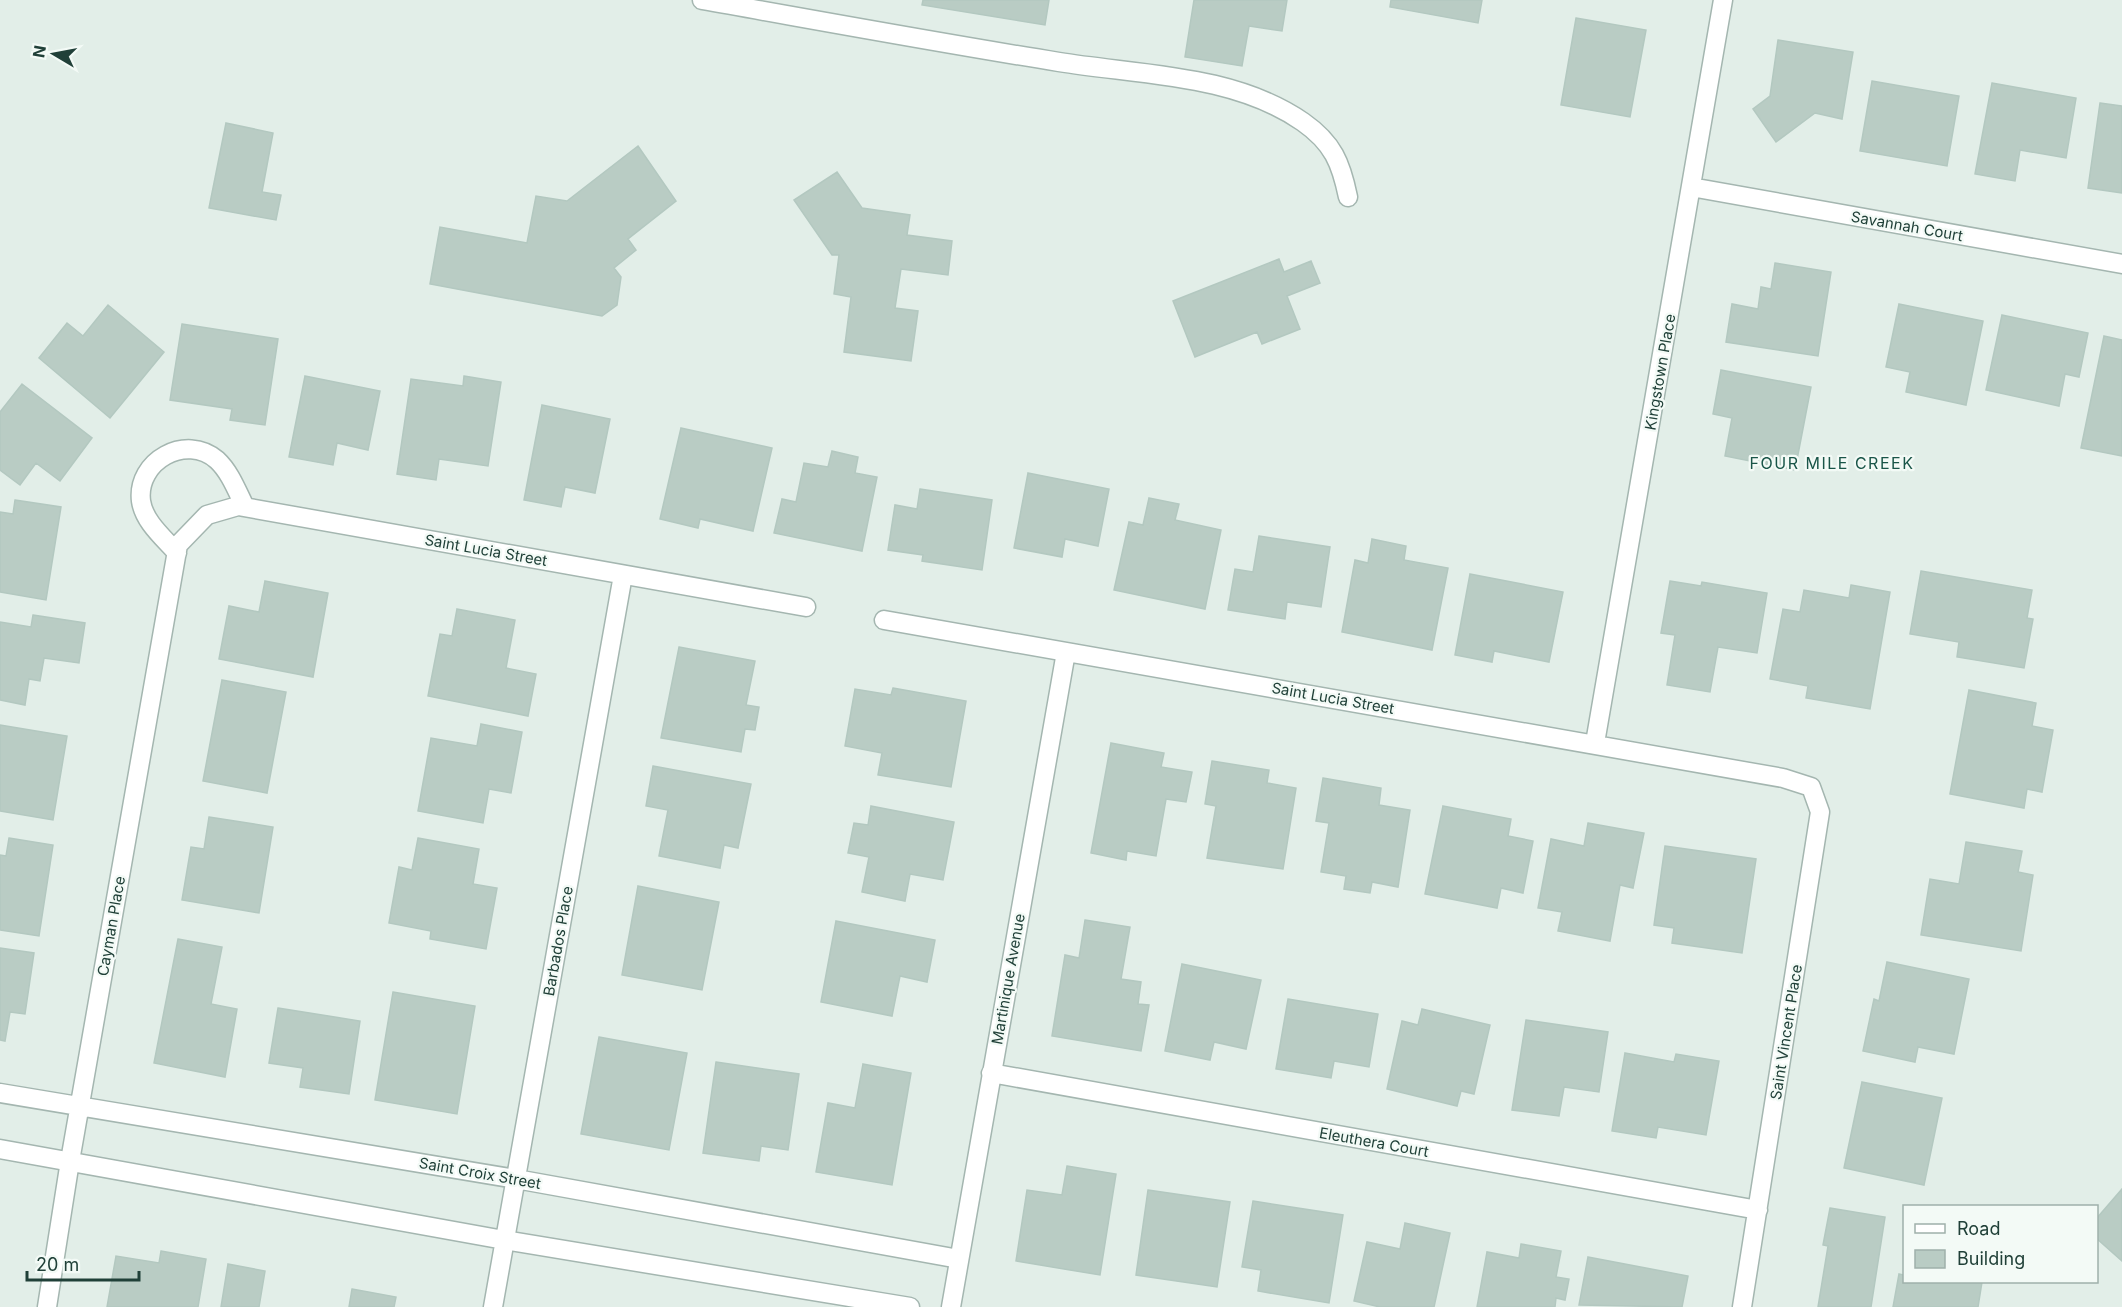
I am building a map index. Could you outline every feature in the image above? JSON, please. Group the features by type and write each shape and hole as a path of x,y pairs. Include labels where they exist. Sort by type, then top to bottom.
{"street":[{"path":"702,0 1059,62 1185,79 1243,93 1303,122 1325,142 1337,155 1348,197"},
{"name":"Kingstown Place","path":"1595,743 1724,0"},
{"name":"Savannah Court","path":"1692,187 2122,264"},
{"path":"178,549 147,517 141,500 143,482 151,466 165,454 183,449 201,451 216,459 228,474 245,507"},
{"name":"Saint Lucia Street","path":"178,549 207,515 238,506 806,607"},
{"name":"Cayman Place","path":"47,1307 79,1107 178,549"},
{"name":"Barbados Place","path":"493,1307 623,575"},
{"name":"Saint Lucia Street","path":"884,620 1595,743 1783,778"},
{"name":"Martinique Avenue","path":"951,1307 1066,652"},
{"name":"Saint Vincent Place","path":"1742,1307 1820,812 1811,787 1783,778"},
{"name":"Eleuthera Court","path":"991,1073 1758,1210"},
{"name":"Saint Croix Street","path":"0,1093 516,1179 959,1259"},
{"path":"0,1149 504,1240 910,1307"}],"building":[{"path":"923,0 1049,0 1045,25 922,5"},
{"path":"1194,0 1287,0 1282,31 1249,26 1242,66 1185,57"},
{"path":"1391,0 1482,0 1478,23 1390,7"},
{"path":"1576,18 1646,30 1630,117 1561,105"},
{"path":"1778,40 1853,52 1842,119 1815,113 1776,142 1753,109 1770,96"},
{"path":"1872,81 1959,96 1947,166 1860,151"},
{"path":"1992,83 2076,98 2066,158 2020,150 2015,181 1975,174"},
{"path":"2100,103 2122,106 2122,193 2088,188"},
{"path":"226,123 273,133 262,192 281,195 276,220 209,208"},
{"path":"638,146 676,201 628,239 636,250 614,268 621,277 617,305 602,316 430,284 440,227 527,243 536,196 567,201"},
{"path":"837,172 862,208 910,215 907,235 952,241 948,275 901,269 895,308 918,311 911,361 844,352 851,297 834,294 839,255 832,255 794,200"},
{"path":"1279,259 1284,272 1311,261 1320,283 1287,296 1300,329 1262,344 1257,332 1195,357 1173,301"},
{"path":"1775,263 1831,272 1818,356 1726,342 1732,304 1758,309 1761,287 1771,289"},
{"path":"1899,304 1983,321 1966,405 1906,392 1910,372 1886,367"},
{"path":"108,305 164,352 110,418 39,358 67,323 83,336"},
{"path":"2002,315 2088,333 2079,377 2065,374 2059,406 1986,390"},
{"path":"182,324 278,339 265,425 230,420 232,409 170,400"},
{"path":"2104,336 2122,340 2122,456 2081,448"},
{"path":"1721,370 1811,387 1795,470 1725,456 1732,418 1713,414"},
{"path":"305,376 380,391 368,450 337,443 333,465 289,457"},
{"path":"464,376 501,382 488,466 439,459 436,480 397,474 411,379 463,386"},
{"path":"22,384 92,438 60,481 36,463 20,485 0,470 0,412"},
{"path":"542,405 610,419 595,493 565,487 561,507 524,500"},
{"path":"681,428 772,448 753,531 700,519 698,528 660,519"},
{"path":"832,451 858,457 855,473 877,477 862,551 774,533 782,499 796,502 804,463 828,467"},
{"path":"1028,473 1109,489 1098,546 1065,539 1062,557 1014,548"},
{"path":"920,489 992,500 982,570 922,561 923,555 888,550 895,505 917,509"},
{"path":"1149,498 1179,504 1175,520 1221,530 1205,609 1114,590 1129,522 1143,525"},
{"path":"15,500 61,507 46,600 0,592 0,512 13,514"},
{"path":"1259,536 1330,547 1321,607 1287,602 1285,619 1228,610 1235,569 1253,572"},
{"path":"1372,539 1406,546 1404,560 1448,568 1432,650 1342,632 1355,560 1368,563"},
{"path":"1921,571 2032,590 2027,618 2033,619 2024,668 1957,657 1959,642 1910,634"},
{"path":"1470,574 1563,592 1549,662 1494,651 1492,662 1455,655"},
{"path":"265,581 328,593 313,677 219,659 229,606 259,612"},
{"path":"1670,581 1701,586 1702,582 1767,593 1757,653 1718,647 1710,692 1667,685 1675,635 1661,633"},
{"path":"1851,585 1890,592 1870,709 1806,698 1808,686 1770,679 1783,609 1800,612 1804,590 1849,598"},
{"path":"457,609 515,620 506,668 536,674 528,716 428,696 440,634 452,636"},
{"path":"33,615 85,623 79,663 44,658 40,681 29,679 25,705 0,700 0,622 31,627"},
{"path":"679,647 755,661 746,705 759,707 755,730 745,729 741,752 661,738"},
{"path":"222,680 286,692 267,793 203,781"},
{"path":"893,688 966,701 951,787 878,775 882,753 845,746 855,689 891,695"},
{"path":"1969,690 2036,703 2032,726 2053,730 2042,792 2027,789 2024,808 1950,794"},
{"path":"481,724 522,732 511,793 489,789 483,823 418,811 431,738 477,746"},
{"path":"0,725 67,736 53,820 0,811"},
{"path":"1111,743 1164,753 1161,767 1192,772 1186,802 1166,799 1156,856 1127,851 1126,860 1091,853"},
{"path":"1212,761 1269,770 1267,783 1296,788 1283,869 1207,858 1216,806 1205,804"},
{"path":"653,766 751,784 738,848 724,845 720,868 659,856 668,810 646,806"},
{"path":"1323,778 1381,788 1379,805 1410,810 1398,887 1372,882 1370,893 1344,889 1346,876 1321,872 1329,823 1316,821"},
{"path":"871,806 954,822 943,880 910,874 905,901 862,892 869,857 848,853 854,823 868,825"},
{"path":"1443,806 1511,819 1508,836 1533,841 1523,893 1501,888 1497,908 1425,894"},
{"path":"209,817 273,827 259,913 182,900 191,847 204,849"},
{"path":"1588,823 1644,833 1633,888 1620,885 1610,941 1558,931 1562,912 1538,908 1551,839 1584,846"},
{"path":"9,838 53,845 39,936 0,930 0,855 6,856"},
{"path":"418,838 479,849 473,884 497,888 486,949 430,939 431,931 389,923 399,867 412,870"},
{"path":"1966,842 2022,851 2018,872 2033,875 2021,951 1921,935 1930,879 1959,884"},
{"path":"1665,846 1756,859 1742,953 1672,943 1674,928 1654,925"},
{"path":"638,886 719,902 702,990 622,975"},
{"path":"1085,920 1130,927 1121,979 1141,982 1138,1004 1149,1005 1141,1051 1052,1036 1065,955 1079,958"},
{"path":"836,921 935,940 927,982 900,976 892,1016 821,1002"},
{"path":"178,939 222,947 211,1004 237,1009 225,1077 154,1063"},
{"path":"0,948 34,953 25,1014 10,1012 5,1041 0,1040"},
{"path":"1887,962 1969,979 1954,1054 1918,1047 1915,1062 1863,1051 1874,999 1879,1001"},
{"path":"1182,964 1261,980 1246,1049 1214,1042 1210,1060 1165,1051"},
{"path":"393,992 475,1006 457,1114 375,1100"},
{"path":"1288,999 1378,1014 1369,1067 1334,1061 1331,1078 1276,1069"},
{"path":"278,1008 360,1021 349,1094 300,1087 303,1068 269,1063"},
{"path":"1422,1009 1490,1025 1474,1094 1461,1091 1457,1106 1387,1089 1402,1021 1418,1025"},
{"path":"1526,1020 1608,1032 1599,1092 1564,1087 1559,1116 1512,1110"},
{"path":"599,1037 687,1053 669,1150 581,1134"},
{"path":"1625,1053 1674,1062 1676,1054 1719,1061 1706,1135 1658,1127 1656,1138 1612,1131"},
{"path":"716,1062 799,1074 788,1150 761,1146 759,1161 703,1153"},
{"path":"863,1064 911,1073 892,1185 816,1172 828,1103 855,1108"},
{"path":"1862,1082 1942,1098 1924,1185 1844,1168"},
{"path":"1067,1166 1116,1174 1100,1275 1016,1261 1027,1190 1062,1195"},
{"path":"2122,1189 2122,1261 2098,1240 2098,1217"},
{"path":"1148,1190 1230,1202 1217,1287 1136,1275"},
{"path":"1253,1201 1343,1215 1329,1303 1258,1291 1261,1270 1242,1267"},
{"path":"1830,1208 1885,1217 1871,1307 1818,1307 1828,1246 1823,1245"},
{"path":"1405,1223 1450,1233 1434,1307 1380,1307 1354,1301 1367,1242 1400,1249"},
{"path":"1521,1244 1561,1251 1556,1277 1569,1279 1565,1300 1556,1298 1555,1307 1477,1307 1487,1252 1519,1258"},
{"path":"161,1251 206,1259 198,1307 107,1307 116,1256 159,1263"},
{"path":"1588,1257 1688,1276 1682,1307 1579,1305"},
{"path":"228,1264 265,1271 259,1307 221,1307"},
{"path":"1899,1274 1903,1275 1903,1283 1982,1283 1978,1307 1893,1307"},
{"path":"352,1289 396,1297 394,1307 349,1307"}],"district":[{"name":"FOUR MILE CREEK","path":"1832,463"}]}
